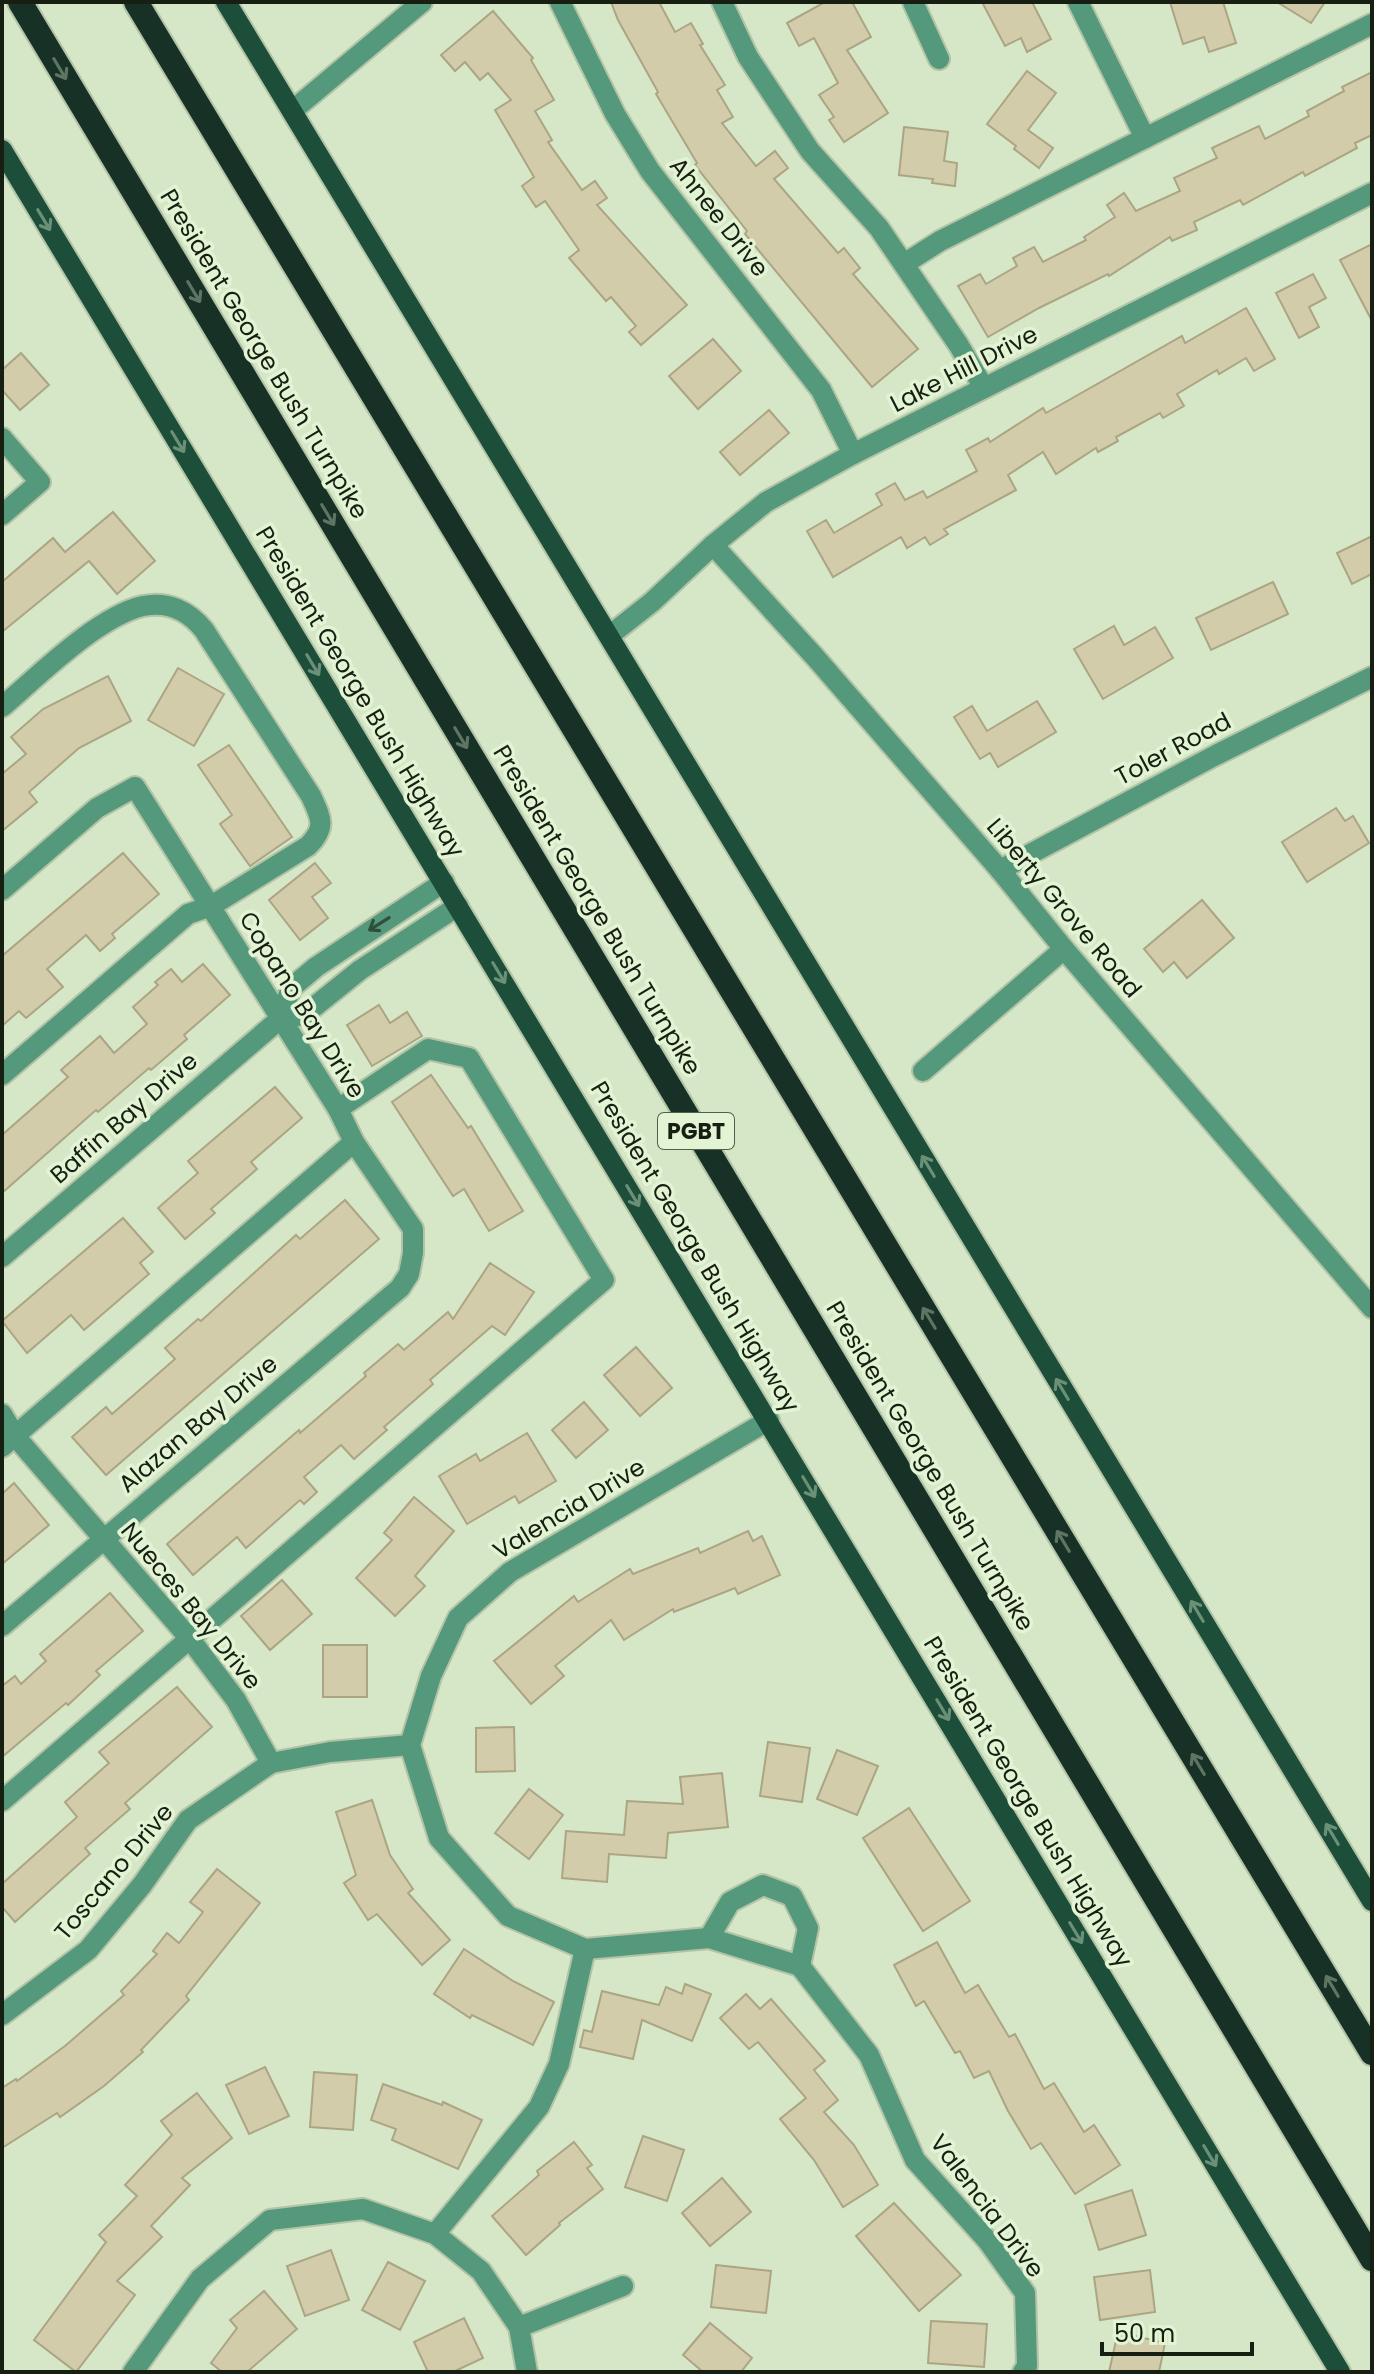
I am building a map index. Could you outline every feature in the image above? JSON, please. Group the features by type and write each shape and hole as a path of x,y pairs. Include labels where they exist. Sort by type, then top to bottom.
{"highway":[{"name":"President George Bush Turnpike","path":"20,2 1372,2259"},
{"path":"136,2 1372,2053"}],"main road":[{"path":"226,2 1372,1901"},
{"name":"President George Bush Highway","path":"3,152 1340,2372"}],"street":[{"name":"Ahnee Drive","path":"560,2 615,114 650,171 821,390 853,454"},
{"path":"722,2 748,57 810,151 879,228 958,344 984,388"},
{"path":"913,2 939,59"},
{"path":"1078,2 1145,138"},
{"path":"292,111 416,4"},
{"path":"904,264 940,241 1372,24"},
{"name":"Lake Hill Drive","path":"609,636 766,502 853,454 1372,193"},
{"path":"2,438 40,482 2,515"},
{"name":"Liberty Grove Road","path":"713,545 1000,870 1372,1308"},
{"path":"2,707 103,624 141,606 166,605 182,610 194,617 311,796 321,817 318,836 308,846 211,906 188,914 2,1075"},
{"name":"Toler Road","path":"1000,870 1216,755 1372,677"},
{"name":"Copano Bay Drive","path":"2,890 97,808 135,787 338,1109 354,1142 413,1229 413,1253"},
{"name":"Baffin Bay Drive","path":"2,1257 280,1019 291,988 365,932 444,882"},
{"name":"Baffin Bay Drive","path":"280,1019 304,1015 360,970 458,906"},
{"path":"923,1071 1064,949"},
{"path":"2,1801 604,1280 469,1058 428,1049 338,1109"},
{"path":"8,1441 354,1142"},
{"name":"Alazan Bay Drive","path":"2,1626 400,1288 409,1274 413,1253"},
{"name":"Nueces Bay Drive","path":"2,1414 8,1441 104,1538 190,1639 236,1700 271,1763"},
{"name":"Valencia Drive","path":"410,1745 431,1676 458,1618 510,1572 769,1420"},
{"path":"410,1745 439,1838 508,1916 585,1949 709,1938 800,1966 808,1928 792,1896 763,1885 730,1902 709,1938"},
{"name":"Toscano Drive","path":"2,2015 88,1950 142,1885 188,1820 271,1763 330,1752 410,1745"},
{"path":"435,2234 539,2107 559,2064 585,1949"},
{"name":"Valencia Drive","path":"800,1966 869,2055 915,2160 987,2240 1025,2293 1025,2369"},
{"path":"133,2372 200,2279 270,2220 363,2209 435,2234 481,2271 519,2327 527,2372"},
{"path":"519,2327 623,2286"}],"building":[{"path":"611,2 659,2 675,32 691,23 703,44 700,45 725,85 717,90 733,117 722,123 756,166 775,151 788,168 774,179 838,253 844,248 860,268 853,274 918,349 872,387 745,234 747,231 695,165 697,163 656,94 658,92"},
{"path":"825,2 852,2 871,37 847,50 888,113 844,142 829,120 834,117 819,95 838,83 814,38 799,46 787,23"},
{"path":"982,2 1032,2 1051,39 1027,52 1021,38 1005,46"},
{"path":"1170,2 1223,2 1236,43 1209,52 1204,37 1183,44"},
{"path":"1277,2 1325,2 1311,23"},
{"path":"493,11 533,58 531,60 554,100 535,111 552,140 548,142 582,190 595,181 607,198 597,205 687,305 641,345 629,332 636,326 611,297 606,301 569,258 579,250 545,201 536,207 522,186 534,177 495,110 511,100 488,73 480,80 465,62 455,71 441,55"},
{"path":"1027,71 1056,93 1028,130 1053,148 1039,168 987,124"},
{"path":"1372,72 1372,135 1355,143 1357,148 1305,176 1303,172 1243,205 1240,200 1194,222 1197,230 1172,241 1170,237 1109,276 1039,308 988,337 958,286 980,274 986,284 1017,266 1013,258 1034,247 1043,262 1086,240 1084,237 1115,217 1107,205 1124,193 1136,211 1180,191 1174,178 1217,158 1212,148 1259,126 1265,139 1309,116 1307,111 1344,91 1342,87"},
{"path":"904,127 948,132 944,161 957,163 955,186 932,183 933,179 899,175"},
{"path":"1372,244 1372,321 1340,260"},
{"path":"1313,274 1326,298 1309,307 1319,327 1299,338 1276,293"},
{"path":"1246,308 1275,359 1254,371 1246,358 1219,374 1217,370 1177,394 1184,406 1163,418 1160,413 1116,437 1118,441 1098,452 1096,448 1056,474 1043,452 1008,475 1016,490 944,529 948,534 930,545 925,537 907,548 901,537 833,577 807,531 826,520 834,533 882,505 876,494 895,483 905,500 923,491 927,498 977,471 966,450 988,438 990,442 1043,408 1046,413 1182,336 1185,343"},
{"path":"713,339 741,371 698,409 669,376"},
{"path":"21,353 49,385 20,410 2,390 2,370"},
{"path":"769,410 789,433 740,475 720,452"},
{"path":"113,512 155,561 117,594 89,561 2,632 2,582 53,538 65,552"},
{"path":"1372,536 1372,574 1352,584 1337,553"},
{"path":"1273,582 1288,614 1211,650 1196,618"},
{"path":"1114,626 1124,645 1155,627 1173,658 1103,699 1074,649"},
{"path":"178,668 224,694 194,746 148,720"},
{"path":"108,676 131,721 79,748 29,792 37,802 2,831 2,774 26,754 11,737 43,709"},
{"path":"1037,701 1056,732 998,767 990,753 980,759 954,717 972,706 987,731"},
{"path":"229,745 292,837 250,866 220,824 232,815 198,765"},
{"path":"1336,808 1345,821 1353,816 1369,843 1307,882 1282,842"},
{"path":"123,853 159,894 112,934 115,938 100,951 86,935 47,969 63,987 26,1018 19,1011 2,1026 2,956"},
{"path":"315,863 331,883 312,897 328,918 300,940 269,900"},
{"path":"1202,900 1234,938 1187,978 1174,962 1163,972 1144,949"},
{"path":"203,964 230,995 184,1035 187,1039 98,1112 96,1110 2,1193 2,1135 68,1077 61,1070 100,1036 114,1053 147,1024 133,1007 158,985 155,982 171,969 182,982"},
{"path":"379,1005 390,1023 407,1012 422,1036 372,1066 347,1025"},
{"path":"431,1075 468,1128 471,1126 523,1211 489,1231 464,1189 453,1196 392,1102"},
{"path":"275,1087 302,1118 251,1162 257,1169 211,1209 215,1213 185,1239 158,1208 198,1173 188,1161"},
{"path":"345,1200 379,1239 106,1475 72,1437 106,1407 112,1414 175,1359 165,1348 198,1319 201,1321 296,1235 300,1239"},
{"path":"123,1218 153,1252 140,1263 149,1274 84,1330 71,1315 27,1353 2,1321"},
{"path":"490,1263 534,1292 505,1335 492,1326 430,1380 433,1384 384,1427 387,1430 354,1459 341,1445 304,1477 317,1492 304,1504 300,1500 246,1548 237,1537 193,1575 167,1544 366,1376 364,1373 398,1344 404,1350 448,1312 453,1319"},
{"path":"636,1347 672,1388 640,1416 604,1375"},
{"path":"584,1402 608,1430 576,1458 552,1430"},
{"path":"527,1433 556,1481 519,1503 515,1496 467,1524 439,1476 476,1454 480,1461"},
{"path":"14,1483 49,1525 2,1564 2,1494"},
{"path":"414,1497 454,1531 415,1576 425,1586 395,1616 356,1578 392,1540 384,1533"},
{"path":"748,1531 753,1541 762,1536 780,1575 738,1594 735,1588 674,1612 673,1609 624,1640 611,1620 555,1666 564,1676 531,1704 494,1661 574,1596 578,1602 630,1569 633,1574 698,1548 700,1553"},
{"path":"282,1580 312,1614 270,1650 241,1616"},
{"path":"110,1593 143,1631 96,1671 100,1675 68,1705 66,1703 2,1757 2,1686 15,1676 21,1684 46,1661 40,1654"},
{"path":"323,1645 367,1645 367,1697 323,1697"},
{"path":"177,1687 212,1727 125,1803 130,1809 85,1848 90,1854 15,1922 2,1907 2,1884 77,1817 65,1802 109,1763 99,1752"},
{"path":"514,1727 515,1771 476,1772 476,1728"},
{"path":"768,1742 810,1748 802,1802 760,1796"},
{"path":"837,1750 878,1766 857,1815 817,1799"},
{"path":"722,1773 728,1827 668,1833 666,1858 609,1854 607,1882 562,1878 566,1831 624,1835 627,1801 683,1804 680,1777"},
{"path":"529,1789 563,1815 529,1859 495,1833"},
{"path":"372,1800 390,1855 413,1889 408,1893 450,1940 422,1965 377,1914 368,1920 344,1883 356,1875 336,1812"},
{"path":"909,1808 970,1901 923,1931 863,1838"},
{"path":"217,1869 260,1903 186,1996 189,2000 141,2050 143,2052 104,2086 60,2117 57,2113 2,2148 2,2088 17,2081 65,2046 124,1995 121,1991 157,1954 153,1951 167,1933 179,1943 203,1912 190,1902"},
{"path":"937,1942 965,1993 978,1985 1009,2037 1015,2034 1044,2089 1054,2083 1084,2132 1094,2125 1120,2165 1075,2194 1041,2143 1031,2149 989,2071 974,2078 960,2051 955,2053 924,2001 916,2006 894,1965"},
{"path":"464,1949 513,1981 554,2002 533,2045 472,2015 470,2018 434,1994"},
{"path":"685,1984 711,1994 692,2041 642,2020 633,2059 580,2047 584,2030 592,2032 602,1991 659,2005 666,1987 682,1994"},
{"path":"746,1994 760,2009 771,1999 825,2061 814,2070 838,2100 824,2112 854,2145 878,2185 843,2207 814,2160 780,2119 806,2098 758,2042 749,2049 720,2018"},
{"path":"265,2067 289,2116 249,2134 226,2085"},
{"path":"314,2072 357,2075 353,2130 310,2127"},
{"path":"383,2084 442,2105 443,2102 482,2120 458,2169 392,2140 396,2129 371,2120"},
{"path":"197,2093 232,2138 182,2178 190,2185 151,2226 162,2237 117,2281 135,2295 76,2372 34,2340 106,2242 99,2235 137,2196 125,2185 172,2135 161,2121"},
{"path":"643,2136 684,2150 667,2201 625,2187"},
{"path":"574,2142 592,2165 587,2168 603,2189 559,2223 526,2255 492,2216 539,2175 537,2171"},
{"path":"722,2178 751,2212 710,2246 682,2213"},
{"path":"1132,2190 1146,2235 1099,2250 1085,2205"},
{"path":"894,2203 961,2275 919,2311 856,2236"},
{"path":"331,2250 349,2300 305,2316 287,2266"},
{"path":"388,2262 425,2281 400,2330 362,2310"},
{"path":"716,2265 771,2271 766,2313 711,2307"},
{"path":"1150,2270 1155,2312 1100,2320 1094,2277"},
{"path":"264,2291 297,2329 247,2372 222,2372 211,2363 237,2328 230,2320"},
{"path":"464,2318 483,2358 453,2372 428,2372 414,2342"},
{"path":"931,2321 987,2324 984,2367 928,2363"},
{"path":"710,2323 752,2358 741,2372 703,2372 683,2355"},
{"path":"1118,2332 1165,2343 1159,2372 1109,2372"}]}
